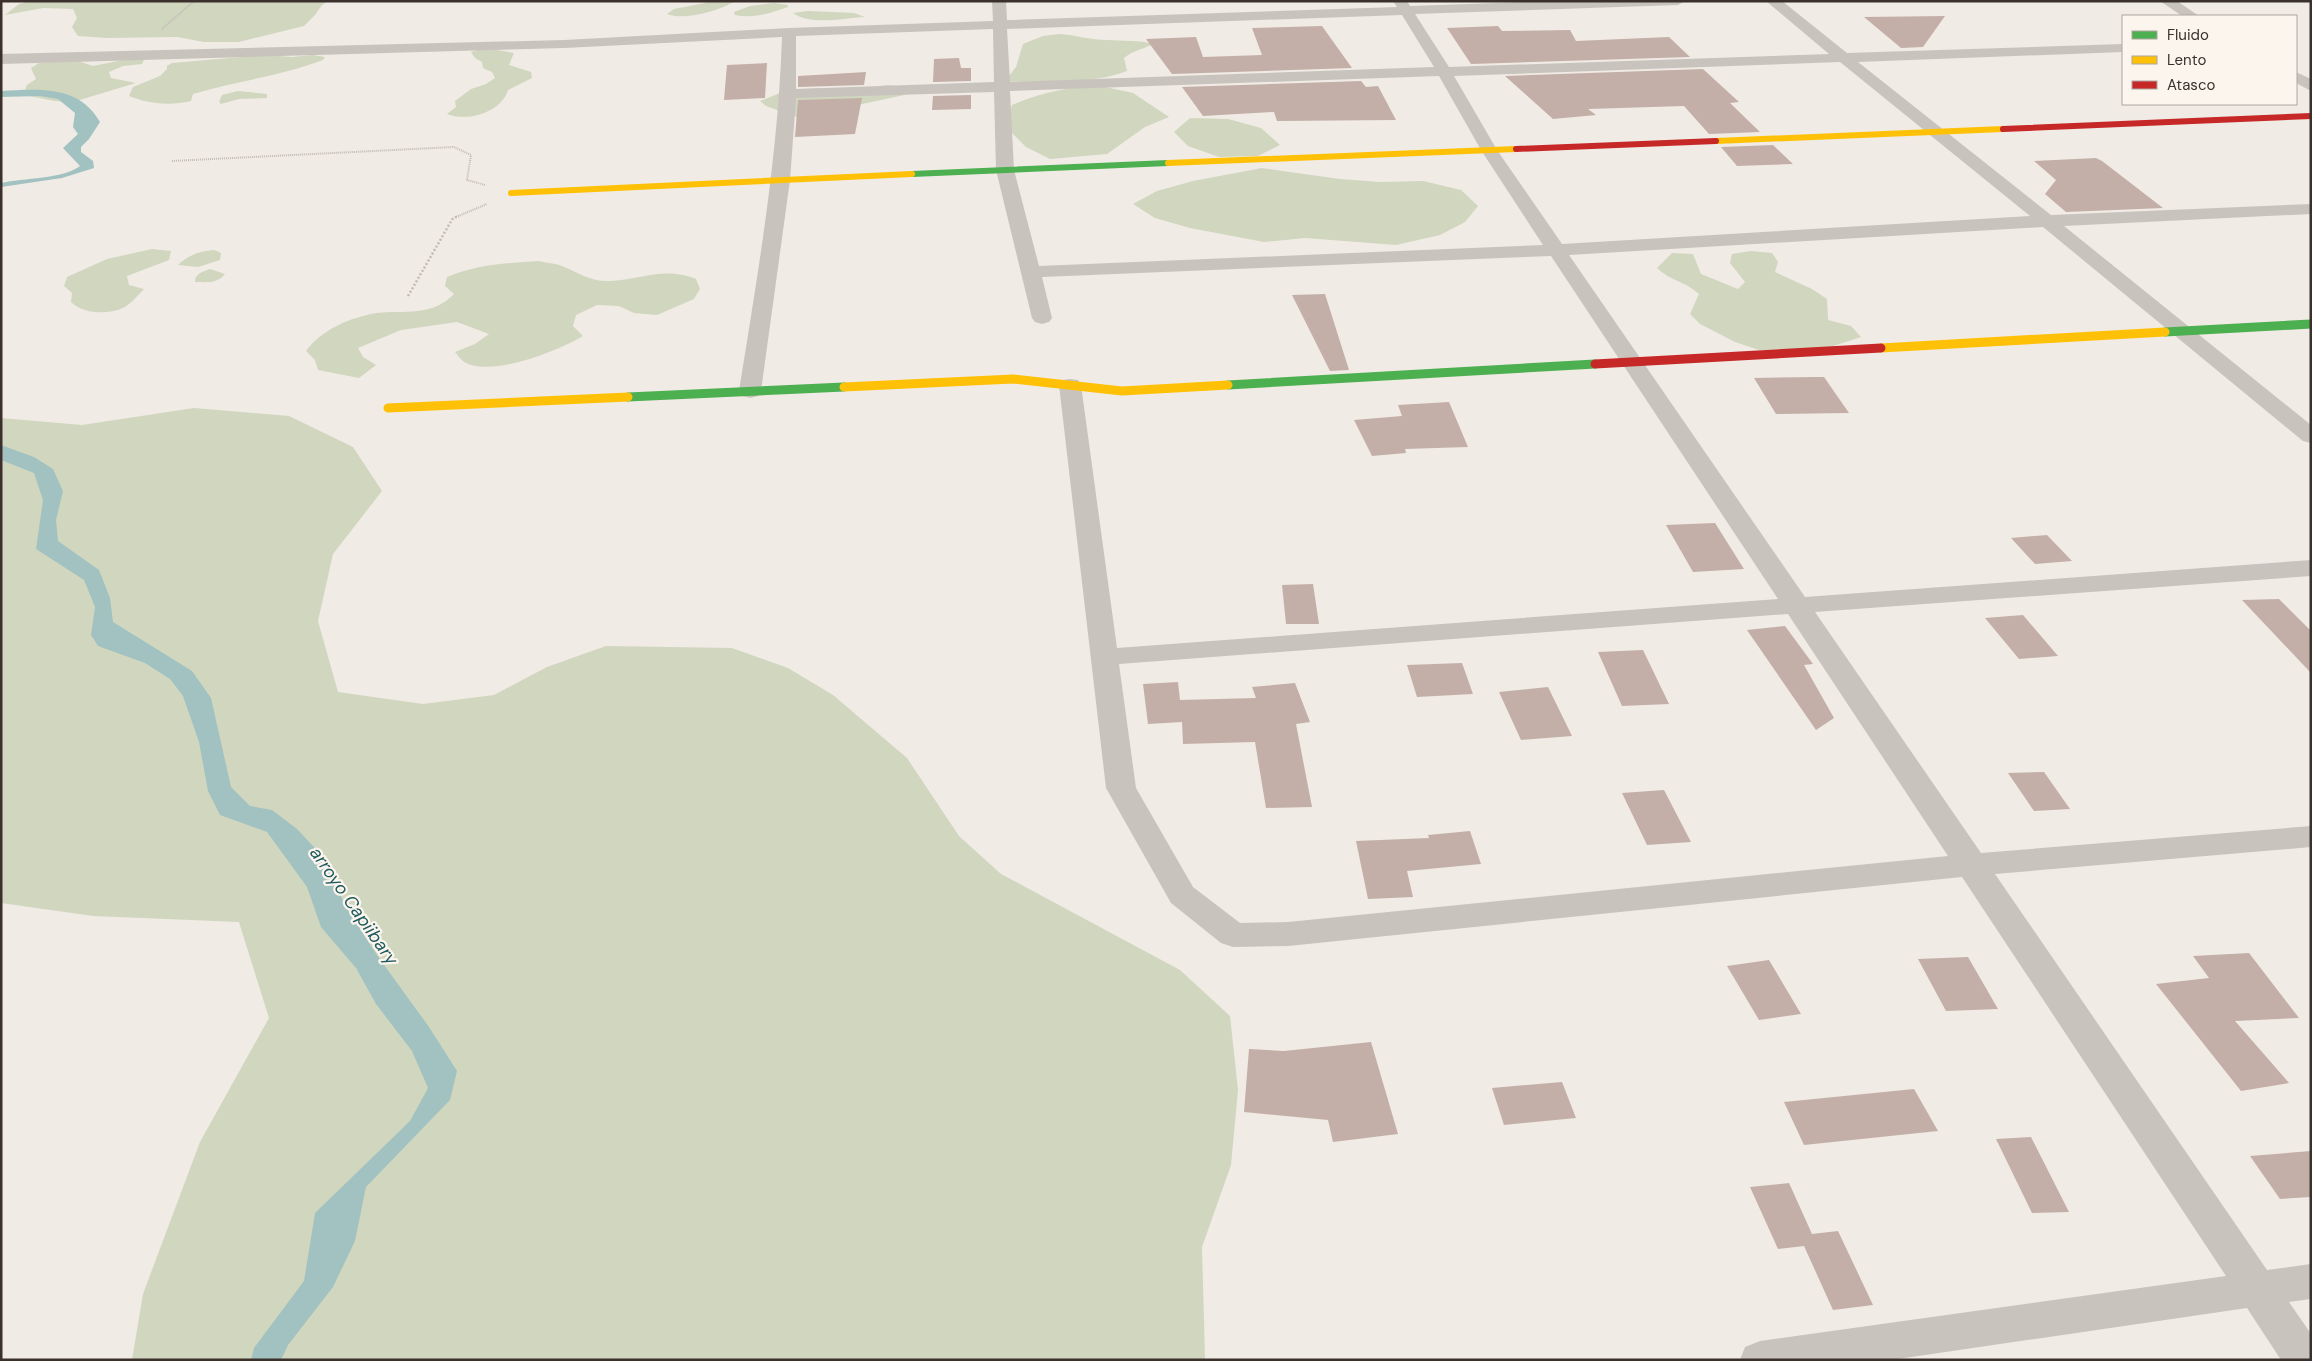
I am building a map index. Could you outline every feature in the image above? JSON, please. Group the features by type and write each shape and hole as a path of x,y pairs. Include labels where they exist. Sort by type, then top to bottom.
{"street":[{"path":"1,59 554,44 789,32 999,14 1381,1"},
{"path":"999,14 1678,1"},
{"path":"1773,1 2311,436"},
{"path":"2167,1 2190,15"},
{"path":"1404,6 1489,150 2306,1360"},
{"path":"999,14 1005,170 1042,318"},
{"path":"750,391 781,180 788,94 789,32"},
{"path":"788,94 2122,48"},
{"path":"2297,78 2311,86"},
{"path":"511,193 1005,170 2311,116"},
{"path":"1030,272 1556,250 2047,221 2311,209"},
{"path":"388,408 1013,379 1122,391 2311,324"},
{"path":"1070,385 1121,788 1182,895 1233,935 1288,934 1972,865 2311,836"},
{"path":"1104,657 2311,568"},
{"path":"1760,1360 2311,1281"}],"path":[{"path":"172,160 454,147 471,155 467,180 511,193"},
{"path":"408,296 453,218 511,193"}],"green space":[{"path":"30,1 328,1 322,5 304,26 239,42 204,42 177,37 107,38 78,36 72,27 77,18 73,9 43,8 5,15 19,4"},
{"path":"706,1 735,1 720,8 692,16 667,14 674,9 705,3"},
{"path":"774,3 788,5 788,7 755,16 735,15 734,12 750,6"},
{"path":"808,11 854,13 865,17 818,20 800,17 793,13"},
{"path":"1059,34 1154,44 1131,53 1124,58 1127,71 1113,75 1083,80 1004,82 1016,67 1023,44 1043,36"},
{"path":"486,48 514,53 509,65 531,72 532,78 508,90 498,105 482,114 464,117 447,114 456,107 455,101 471,89 486,84 495,78 492,72 483,68 482,62 475,58 471,52"},
{"path":"266,55 292,57 313,55 325,57 323,60 307,66 193,94 191,101 160,103 144,101 129,96 133,87 160,76 167,69 167,66 172,63"},
{"path":"145,58 142,64 123,66 109,72 111,78 136,83 73,102 29,96 25,90 27,85 36,79 31,68 39,63 75,60 93,66 128,59"},
{"path":"888,85 906,87 909,94 839,109 816,124 766,106 760,101 785,91 821,88 837,91"},
{"path":"1101,86 1133,93 1169,117 1145,127 1107,154 1050,159 1026,147 1012,133 1008,120 1012,105 1035,96 1056,91"},
{"path":"238,91 267,94 267,98 239,99 221,104 219,102 222,95"},
{"path":"1190,118 1228,119 1261,128 1280,145 1258,156 1219,157 1188,146 1174,132"},
{"path":"1262,168 1340,179 1380,182 1423,181 1461,190 1478,206 1465,222 1440,235 1396,245 1305,238 1264,242 1190,228 1155,218 1133,204 1157,191 1193,181"},
{"path":"152,249 171,251 169,260 127,276 129,285 144,289 126,307 110,312 95,312 82,309 71,302 72,293 64,286 67,277 107,259"},
{"path":"214,250 221,253 220,260 198,267 178,265 195,254"},
{"path":"1751,251 1772,253 1778,262 1775,272 1812,289 1827,299 1828,320 1851,326 1861,337 1824,349 1759,350 1735,342 1700,324 1690,314 1699,294 1688,286 1667,276 1657,268 1672,253 1693,254 1701,274 1738,289 1745,282 1730,263 1732,254"},
{"path":"539,261 559,265 602,281 663,274 684,275 696,279 700,289 694,299 657,315 634,313 619,306 597,305 576,315 573,326 583,336 541,355 505,365 474,366 462,360 455,352 475,344 489,334 457,322 401,330 358,348 363,357 376,365 359,378 318,370 315,360 306,351 328,331 347,321 377,313 418,311 437,306 454,294 445,286 447,277 481,267"},
{"path":"210,269 225,274 215,281 195,282 198,275"},
{"path":"194,408 289,416 353,447 382,491 333,554 318,621 338,692 423,704 494,695 547,667 606,646 732,648 788,668 833,695 907,758 959,836 1001,874 1180,970 1230,1016 1238,1090 1231,1165 1202,1247 1205,1360 132,1360 143,1294 200,1142 269,1018 239,922 93,916 1,903 1,418 82,425"}],"water":[{"path":"43,90 69,95 81,101 100,122 89,139 81,147 81,152 93,161 94,168 62,178 1,187 1,183 54,176 80,166 63,148 78,134 73,127 75,113 58,99 40,96 1,97 1,91"},
{"path":"1,445 34,457 53,469 63,491 56,520 58,541 99,570 110,598 113,622 192,671 211,698 231,787 250,806 272,810 297,829 327,861 345,906 379,958 429,1027 457,1071 450,1100 366,1187 355,1241 333,1287 288,1345 281,1360 251,1360 254,1348 304,1281 315,1213 410,1121 428,1088 412,1051 376,1004 356,968 321,927 307,887 267,832 220,815 208,791 199,742 183,696 170,679 145,663 98,646 91,635 95,607 84,580 36,549 43,500 34,473 1,460"}],"building":[{"path":"1945,16 1923,47 1901,48 1864,17"},
{"path":"1322,26 1352,68 1172,74 1146,39 1196,37 1203,57 1262,55 1252,28"},
{"path":"1498,26 1502,31 1570,30 1576,41 1669,37 1690,57 1471,64 1447,28"},
{"path":"959,58 961,68 971,68 971,81 933,82 934,59"},
{"path":"767,63 765,98 724,100 727,65"},
{"path":"1703,69 1739,102 1730,103 1760,132 1709,134 1684,106 1588,109 1596,115 1553,119 1505,76"},
{"path":"866,72 864,85 798,87 798,76"},
{"path":"1361,81 1366,87 1378,86 1396,120 1277,121 1274,112 1203,116 1182,87"},
{"path":"971,95 971,109 932,110 933,96"},
{"path":"862,98 855,134 795,137 798,100"},
{"path":"1773,145 1793,164 1737,166 1721,147"},
{"path":"2096,158 2163,208 2066,212 2045,194 2056,180 2034,161"},
{"path":"1325,294 1349,370 1330,371 1292,295"},
{"path":"1824,377 1849,413 1776,414 1754,378"},
{"path":"1449,402 1468,447 1405,449 1406,453 1372,456 1354,420 1402,416 1398,405"},
{"path":"1715,523 1744,569 1693,572 1666,525"},
{"path":"2047,535 2072,561 2035,564 2011,538"},
{"path":"1313,584 1319,624 1286,624 1282,585"},
{"path":"2279,599 2311,631 2311,673 2242,600"},
{"path":"2023,615 2058,656 2019,659 1985,618"},
{"path":"1785,626 1813,664 1804,665 1834,718 1816,730 1747,630"},
{"path":"1643,650 1669,704 1622,706 1598,652"},
{"path":"1462,663 1473,694 1417,697 1407,665"},
{"path":"1178,682 1180,700 1256,698 1252,687 1295,683 1310,722 1296,724 1312,807 1266,808 1255,742 1183,744 1182,722 1148,724 1143,684"},
{"path":"1548,687 1572,736 1521,740 1499,692"},
{"path":"2044,772 2070,809 2034,811 2008,773"},
{"path":"1664,790 1691,842 1647,845 1622,793"},
{"path":"1470,831 1481,864 1407,871 1413,897 1368,899 1356,841 1429,838 1428,835"},
{"path":"2249,953 2299,1018 2235,1021 2289,1083 2241,1091 2156,984 2209,978 2193,956"},
{"path":"1968,957 1998,1009 1946,1011 1918,959"},
{"path":"1769,960 1801,1014 1759,1020 1727,966"},
{"path":"1371,1042 1398,1134 1333,1142 1328,1120 1244,1112 1249,1049 1284,1051"},
{"path":"1562,1082 1576,1118 1504,1125 1492,1088"},
{"path":"1914,1089 1938,1131 1804,1145 1784,1102"},
{"path":"2031,1137 2069,1212 2032,1213 1996,1139"},
{"path":"2311,1151 2311,1197 2280,1199 2250,1156"},
{"path":"1789,1183 1812,1234 1838,1231 1873,1305 1833,1310 1804,1246 1778,1249 1750,1187"}],"traffic: fast":[{"path":"912,174 1168,163"},
{"path":"2165,332 2311,324"},
{"path":"1228,385 1595,364"},
{"path":"628,397 844,387"}],"traffic: slow":[{"path":"1716,141 2003,129"},
{"path":"1168,163 1516,149"},
{"path":"511,193 912,174"},
{"path":"1881,348 2165,332"},
{"path":"844,387 1013,379 1122,391 1228,385"},
{"path":"388,408 628,397"}],"traffic: jam":[{"path":"2003,129 2311,116"},
{"path":"1516,149 1716,141"},
{"path":"1595,364 1881,348"}],"water label":[{"name":"arroyo Capiibary","path":"354,906"}]}
